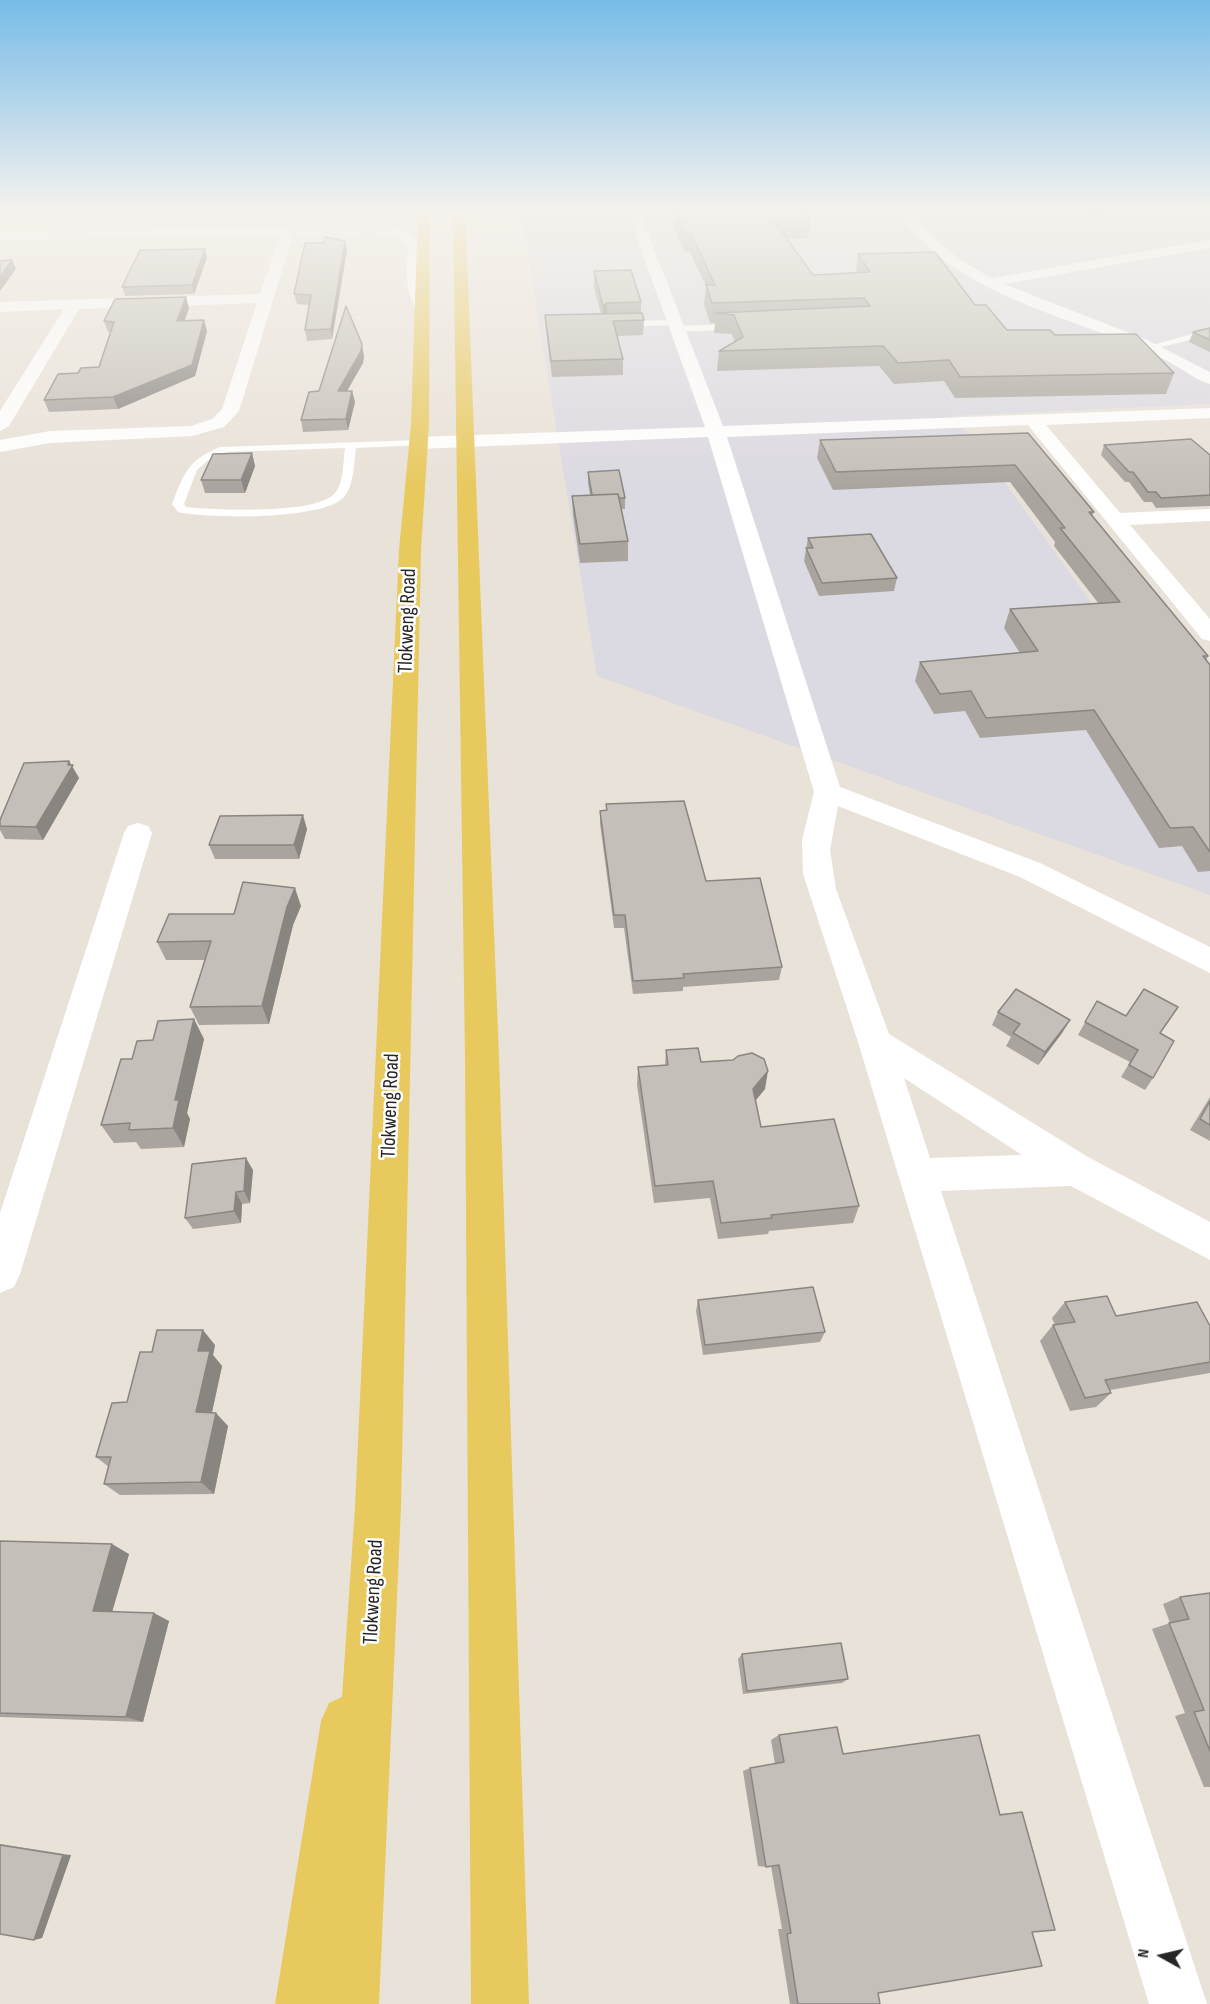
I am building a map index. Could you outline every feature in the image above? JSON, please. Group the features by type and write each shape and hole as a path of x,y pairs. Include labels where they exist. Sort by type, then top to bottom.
{"main road":[{"name":"Tlokweng Road","path":"350,2004 378,1507 404,716 418,443 421,302"},
{"path":"462,302 482,1057 500,2004"},
{"path":"304,2004 378,1507"}],"street":[{"path":"0,307 170,302"},
{"path":"0,446 50,437 192,431 218,423 230,411 266,302"},
{"path":"419,302 421,305"},
{"path":"667,302 716,432 828,792 814,836 815,863 821,889 875,1042 1178,2004"},
{"path":"1029,302 1149,347 1210,379"},
{"path":"0,426 74,305"},
{"path":"418,443 1187,414 1206,421"},
{"path":"1033,420 1210,634"},
{"path":"1115,519 1210,515"},
{"path":"828,792 1029,870 1210,961"},
{"path":"0,1274 138,833"},
{"path":"875,1042 1075,1169 1210,1242"},
{"path":"917,1175 1075,1169"}],"lane":[{"path":"607,325 746,327"},
{"path":"1149,347 1210,332"},
{"path":"351,445 340,495 330,503 301,509 203,514 182,510 178,504 194,464 205,456 224,449 351,445 418,443"}],"shaded area":[{"path":"535,302 1210,302 1210,404 952,416 973,438 1210,768 1210,895 597,676"}],"building":[{"path":"114,302 184,302 177,321 204,320 192,365 113,397 44,400 58,374 78,373 81,368 99,367 114,322 104,321"},
{"path":"310,302 335,302 331,329 305,330"},
{"path":"602,302 641,302 607,303 603,306"},
{"path":"712,302 757,302 712,303"},
{"path":"867,302 972,302 975,305 986,305 1007,330 1050,330 1055,335 1136,334 1174,373 960,377 949,360 898,363 883,346 719,351 743,337 734,315 715,313 870,306"},
{"path":"346,306 362,344 361,351 338,391 352,391 346,419 301,420 309,392 319,391"},
{"path":"642,313 644,320 613,321 623,359 551,361 545,315"},
{"path":"1210,328 1210,340 1193,332"},
{"path":"1028,433 1094,512 1089,512 1208,656 1203,656 1210,665 1210,852 1193,827 1170,828 1094,710 986,718 971,691 940,694 920,662 1038,651 1010,609 1120,602 1060,528 1065,528 1015,465 836,472 820,440"},
{"path":"1191,439 1210,455 1210,495 1161,498 1156,492 1148,492 1133,472 1129,472 1104,445"},
{"path":"252,453 241,480 201,480 213,454"},
{"path":"619,470 625,498 619,498 618,494 592,495 588,472"},
{"path":"618,494 628,541 580,544 572,496"},
{"path":"871,534 897,578 822,583 806,548 813,548 808,538"},
{"path":"69,761 68,765 73,765 36,827 0,826 0,820 24,763"},
{"path":"684,801 706,881 760,878 782,967 683,974 684,978 633,981 625,915 614,915 600,811 607,810 606,804"},
{"path":"303,815 294,845 209,845 220,816"},
{"path":"243,882 295,888 287,907 262,1006 190,1007 211,941 157,942 169,914 234,914"},
{"path":"1016,989 1070,1020 1045,1052 1013,1033 1020,1024 998,1012"},
{"path":"1144,989 1178,1007 1160,1033 1174,1041 1153,1078 1129,1065 1138,1050 1085,1022 1097,1001 1126,1016"},
{"path":"194,1019 175,1100 179,1100 173,1128 129,1130 130,1123 101,1125 121,1059 132,1059 137,1041 153,1040 158,1021"},
{"path":"698,1048 701,1062 733,1060 738,1056 752,1053 764,1059 768,1071 753,1089 761,1127 834,1119 859,1206 771,1215 772,1218 721,1223 713,1181 655,1186 638,1067 668,1065 666,1050"},
{"path":"1210,1101 1210,1125 1200,1119"},
{"path":"246,1158 244,1191 236,1192 234,1211 185,1218 192,1164"},
{"path":"813,1287 825,1332 705,1345 698,1300"},
{"path":"1107,1296 1116,1316 1197,1302 1210,1326 1210,1362 1105,1380 1111,1393 1085,1398 1053,1325 1075,1322 1065,1302"},
{"path":"157,1330 203,1330 198,1351 210,1351 196,1412 216,1413 201,1482 104,1484 111,1457 96,1457 112,1403 127,1402 140,1352 152,1352"},
{"path":"0,1541 112,1544 93,1611 154,1613 126,1717 0,1713"},
{"path":"1210,1593 1210,1751 1194,1712 1204,1710 1169,1623 1189,1619 1180,1597"},
{"path":"841,1643 848,1679 747,1691 742,1654"},
{"path":"837,1727 843,1754 979,1735 1000,1815 1022,1812 1055,1930 1032,1932 1042,1966 878,1993 880,2004 798,2004 787,1934 791,1933 779,1865 766,1867 750,1768 784,1762 779,1735"},
{"path":"0,1845 63,1855 34,1940 0,1934"}]}
